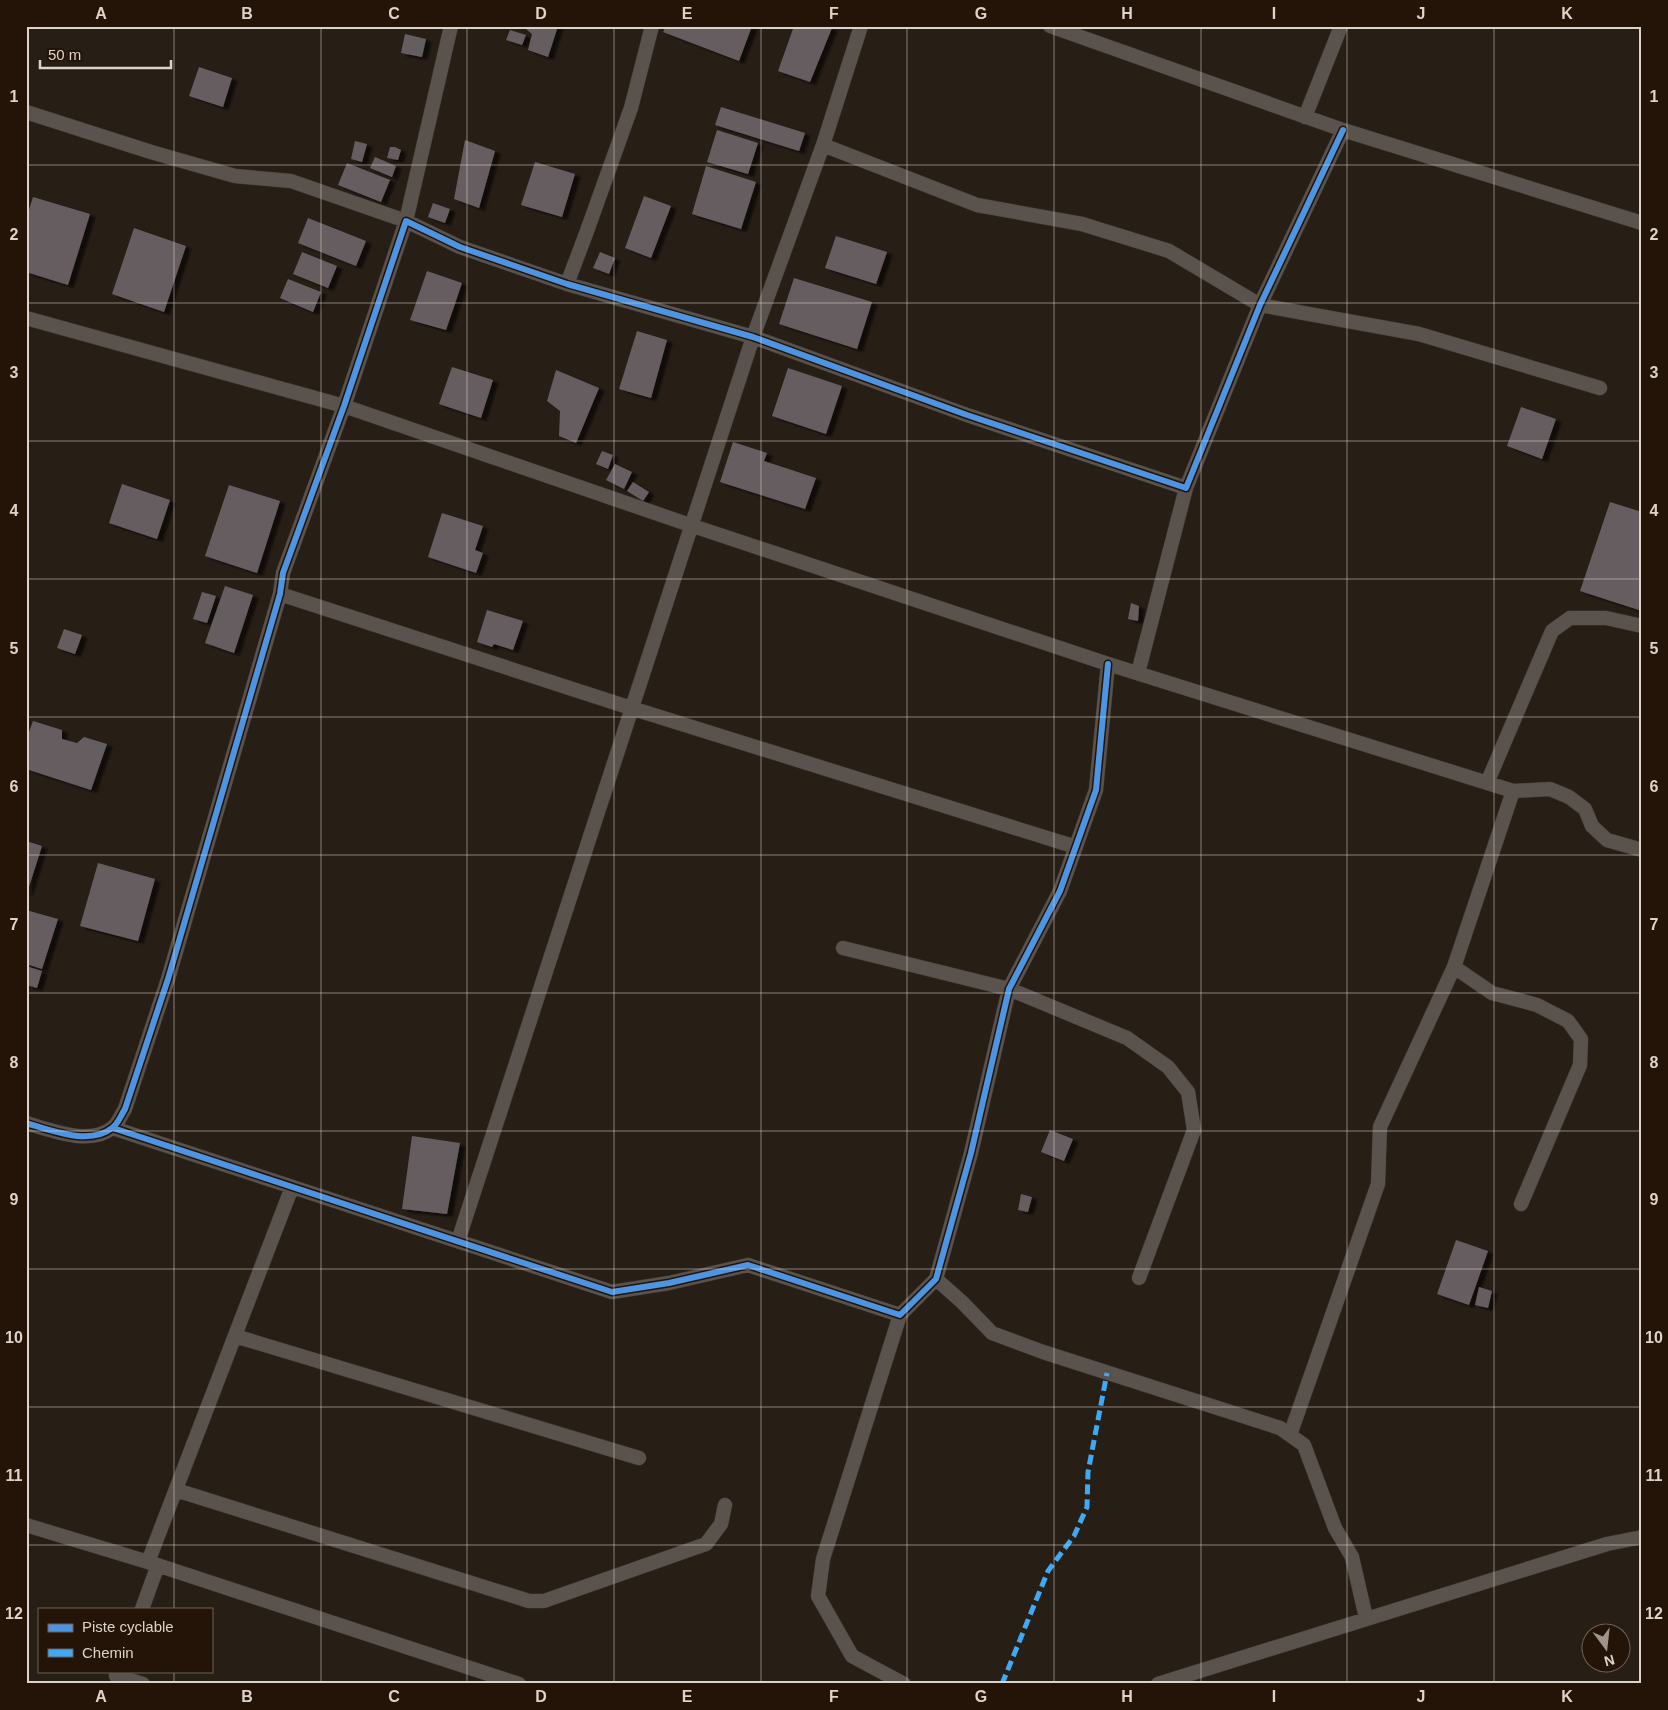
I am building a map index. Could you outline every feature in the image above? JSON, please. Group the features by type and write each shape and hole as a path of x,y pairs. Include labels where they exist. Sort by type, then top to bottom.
{"street":[{"path":"26,1123 69,1136 98,1135 113,1128 125,1109 168,979 280,594 283,574 344,406 406,220 451,26"},
{"path":"567,284 631,108 652,26"},
{"path":"458,1241 752,337 823,145 861,26"},
{"path":"1050,26 1343,130 1642,223"},
{"path":"1305,117 1341,26"},
{"path":"26,112 151,152 235,176 292,181 406,220 460,247 567,284 752,337 967,415 1186,488"},
{"path":"1138,673 1186,488 1260,305 1343,130"},
{"path":"823,145 977,206 1082,224 1169,251 1260,305 1420,334 1600,388"},
{"path":"26,318 344,406 690,525 1108,664 1487,783 1513,791 1550,789 1569,797 1584,809 1592,826 1607,840 1642,850"},
{"path":"280,594 631,708 1076,848"},
{"path":"1487,783 1552,631 1570,618 1606,618 1642,626"},
{"path":"904,1684 852,1656 818,1596 823,1558 900,1315 936,1280 971,1153 1009,989 1060,891 1096,790 1108,664"},
{"path":"1290,1435 1378,1184 1380,1127 1454,967 1513,791"},
{"path":"843,948 1009,989 1127,1038 1168,1067 1188,1092 1194,1130 1139,1278"},
{"path":"1454,967 1492,992 1537,1005 1568,1021 1581,1038 1580,1065 1521,1204"},
{"path":"113,1128 612,1292 669,1283 748,1265 900,1315"},
{"path":"142,1608 153,1564 176,1490 292,1187"},
{"path":"936,1280 962,1302 992,1333 1043,1352 1280,1428 1304,1445 1335,1528 1352,1557 1366,1618"},
{"path":"235,1336 639,1458"},
{"path":"176,1490 530,1601 544,1601 706,1544 721,1524 725,1505"},
{"path":"26,1525 153,1564 519,1684"},
{"path":"1158,1684 1607,1544 1642,1537"},
{"path":"116,1677 143,1684"}],"building":[{"path":"527,26 558,26 548,57 528,50 532,34 526,29"},
{"path":"666,26 752,26 739,61 663,32"},
{"path":"794,26 826,26 832,28 810,82 778,71"},
{"path":"510,30 526,35 522,45 506,40"},
{"path":"405,34 426,39 422,57 401,53"},
{"path":"199,67 232,78 223,107 189,96"},
{"path":"721,107 805,133 799,151 715,125"},
{"path":"717,130 758,143 748,174 707,162"},
{"path":"465,140 495,151 479,208 454,199"},
{"path":"355,141 367,144 362,162 351,159"},
{"path":"390,147 401,150 398,160 387,158"},
{"path":"375,157 396,166 392,177 370,168"},
{"path":"535,162 575,174 562,217 521,205"},
{"path":"347,163 390,180 381,202 338,185"},
{"path":"706,166 756,182 741,229 692,214"},
{"path":"644,196 671,206 651,258 625,248"},
{"path":"33,197 90,214 68,285 26,272 26,219"},
{"path":"433,203 450,209 445,223 428,217"},
{"path":"308,218 366,241 356,266 298,243"},
{"path":"134,228 186,246 164,312 112,294"},
{"path":"836,236 887,252 876,284 825,268"},
{"path":"302,252 337,266 328,288 293,274"},
{"path":"600,252 615,258 609,274 593,268"},
{"path":"427,271 462,283 446,330 410,320"},
{"path":"794,278 872,302 857,349 779,324"},
{"path":"288,279 321,292 313,312 280,298"},
{"path":"637,331 667,340 651,398 619,389"},
{"path":"452,367 493,380 481,418 439,404"},
{"path":"788,368 842,386 826,434 772,416"},
{"path":"556,370 599,388 576,443 559,436 560,411 547,401"},
{"path":"1521,407 1556,419 1542,459 1507,446"},
{"path":"733,442 767,453 764,461 816,478 805,509 720,482"},
{"path":"602,451 613,455 608,469 596,464"},
{"path":"615,464 632,472 624,489 606,480"},
{"path":"633,482 649,492 643,501 627,491"},
{"path":"122,484 170,500 157,539 109,523"},
{"path":"229,485 280,501 257,573 205,556"},
{"path":"1610,502 1642,512 1642,611 1580,591"},
{"path":"442,513 483,526 475,550 483,553 476,573 428,557"},
{"path":"225,586 253,595 234,653 205,643"},
{"path":"202,592 216,596 207,623 193,619"},
{"path":"1131,603 1139,606 1138,621 1128,619"},
{"path":"487,610 523,621 513,650 494,644 492,647 477,642"},
{"path":"64,629 82,635 75,654 57,648"},
{"path":"33,721 62,730 62,739 77,743 84,737 107,744 91,790 26,769 26,740"},
{"path":"26,841 42,846 27,893 26,893"},
{"path":"98,863 155,879 138,941 80,926"},
{"path":"26,910 58,919 42,969 26,964"},
{"path":"26,966 42,971 37,988 26,985"},
{"path":"1050,1130 1073,1139 1064,1161 1041,1152"},
{"path":"412,1136 460,1143 447,1214 402,1209"},
{"path":"1021,1194 1032,1197 1028,1212 1018,1210"},
{"path":"1456,1240 1488,1251 1469,1305 1437,1294"},
{"path":"1479,1287 1492,1291 1488,1308 1475,1305"}],"marked path":[{"path":"1002,1684 1048,1571 1074,1536 1087,1507 1088,1472 1107,1373"}],"cycle path":[{"path":"26,1123 70,1135 93,1136 103,1133 114,1126 125,1109 168,979 280,594 283,573 344,406 406,221 460,247 567,284 753,337 967,415 1186,488 1260,305 1343,130"},
{"path":"113,1128 612,1292 669,1283 748,1265 900,1315 936,1279 971,1153 1009,989 1060,891 1096,790 1108,664"}]}
